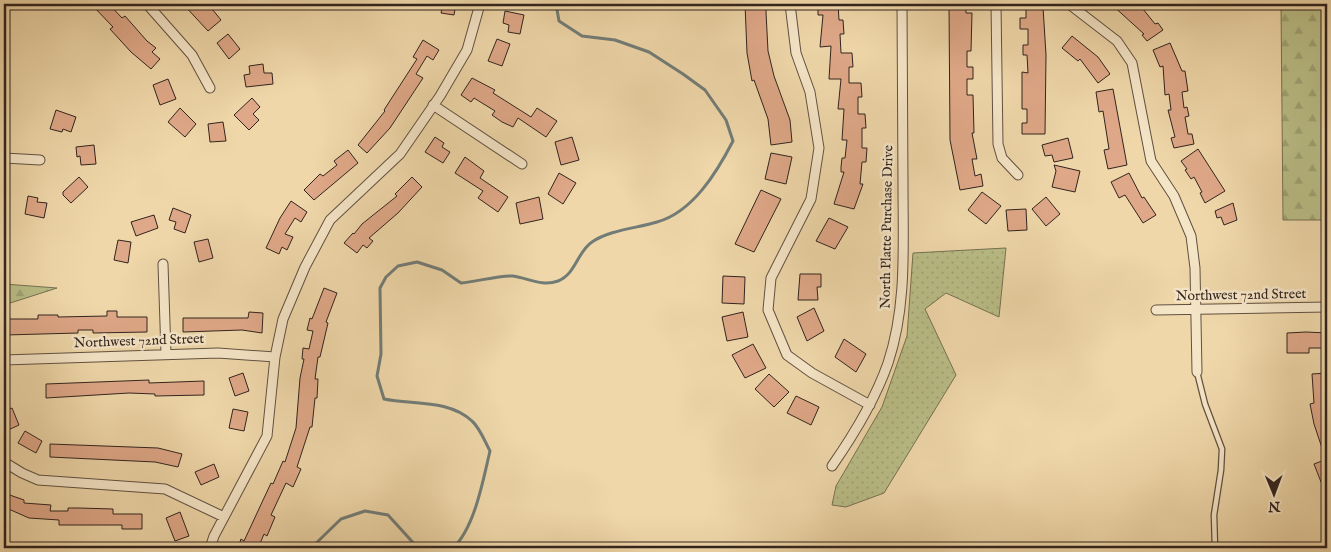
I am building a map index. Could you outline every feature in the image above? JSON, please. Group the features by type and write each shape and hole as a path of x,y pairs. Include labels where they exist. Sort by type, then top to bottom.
{"street":[{"path":"147,4 192,55 210,88"},
{"path":"210,548 224,517 267,436 275,357 287,308 330,220 400,154 467,50 480,4"},
{"path":"790,4 796,53 810,92 819,148 811,199 771,278 768,310 787,355 812,374 870,405"},
{"name":"North Platte Purchase Drive","path":"832,466 854,435 870,405 888,362 900,313 903,255 902,4"},
{"path":"996,4 998,144 1002,158 1018,175"},
{"path":"1069,4 1117,41 1132,63 1150,160 1174,196 1191,236 1195,268 1197,372"},
{"path":"433,105 522,164"},
{"path":"4,158 40,160"},
{"path":"163,264 166,354"},
{"name":"Northwest 72nd Street","path":"1156,310 1327,307"},
{"name":"Northwest 72nd Street","path":"4,360 218,353 275,357"},
{"path":"4,462 38,480 164,489 224,517"}],"lane":[{"path":"1197,372 1205,404 1222,449 1221,470 1214,515 1215,548"}],"green space":[{"path":"1281,4 1327,4 1327,220 1283,220"},
{"path":"1006,248 999,317 946,293 925,309 956,375 884,493 846,507 832,505 836,486 882,407 907,336 913,253"},
{"path":"4,284 57,288 4,305"}],"building":[{"path":"91,4 109,4 122,18 125,16 147,41 156,48 152,52 160,59 151,69 131,52 110,29 113,27"},
{"path":"183,4 208,4 221,20 208,31"},
{"path":"443,4 456,4 454,15 441,13"},
{"path":"745,4 767,4 768,51 774,76 790,120 792,142 771,145 768,119 754,80 752,81 747,53"},
{"path":"818,4 838,4 839,20 843,20 844,34 840,34 841,53 852,53 853,67 849,67 849,83 861,83 862,97 858,97 858,114 865,114 866,128 862,128 862,148 867,148 866,162 862,162 860,184 863,184 854,209 834,204 844,172 841,172 841,167 842,158 845,158 847,140 842,140 844,109 838,109 841,79 829,79 831,46 820,47 823,15 818,15"},
{"path":"949,4 966,4 966,13 972,13 971,51 967,51 967,67 973,67 973,79 967,79 967,95 973,95 974,133 972,133 977,159 972,159 975,176 981,174 983,186 960,190 950,140"},
{"path":"1111,4 1139,4 1155,24 1158,23 1163,30 1147,41 1142,35 1144,34"},
{"path":"1043,7 1046,55 1045,134 1022,134 1022,123 1027,123 1027,109 1022,109 1022,72 1028,73 1027,55 1023,55 1023,45 1028,45 1028,29 1020,29 1020,18 1026,18 1026,8"},
{"path":"505,11 524,15 520,34 508,32 509,25 503,23"},
{"path":"228,34 240,49 229,59 217,43"},
{"path":"1072,36 1098,57 1110,74 1098,83 1080,59 1078,61 1062,48"},
{"path":"497,39 510,44 502,66 488,61"},
{"path":"423,40 439,50 433,60 427,56 416,74 423,78 390,128 367,153 358,145 385,111 417,59 413,57"},
{"path":"1170,43 1182,71 1185,71 1188,91 1182,92 1184,108 1187,107 1189,116 1185,117 1188,134 1192,134 1194,144 1174,148 1171,138 1175,137 1168,110 1171,110 1169,94 1165,95 1163,66 1160,67 1153,50"},
{"path":"263,64 264,73 272,73 273,84 246,87 244,75 250,74 249,66"},
{"path":"472,78 495,90 493,93 531,117 537,108 557,121 546,137 518,118 513,127 502,122 492,115 495,111 474,98 471,102 461,95"},
{"path":"168,79 176,99 160,105 153,85"},
{"path":"1113,89 1127,165 1108,169 1104,150 1109,149 1103,111 1099,112 1096,92"},
{"path":"252,98 260,107 253,114 259,120 249,130 234,115"},
{"path":"180,108 196,124 185,137 168,122"},
{"path":"56,110 76,117 71,132 63,129 62,132 50,129"},
{"path":"223,122 226,141 210,142 208,124"},
{"path":"435,137 444,143 442,147 450,152 443,163 425,152"},
{"path":"572,137 579,160 561,165 555,142"},
{"path":"1068,138 1073,158 1054,162 1052,155 1045,156 1042,145"},
{"path":"94,145 96,164 81,165 80,156 77,157 76,147"},
{"path":"1198,149 1225,191 1205,203 1200,193 1202,192 1194,177 1191,179 1181,161"},
{"path":"348,150 358,163 314,200 304,190 320,174 323,176 337,165 334,161"},
{"path":"771,153 792,157 786,184 765,179"},
{"path":"465,157 484,171 480,178 508,197 498,212 478,198 483,191 455,173"},
{"path":"1054,165 1080,171 1075,192 1052,187 1056,171"},
{"path":"559,173 576,183 563,204 548,194"},
{"path":"1129,173 1142,198 1144,197 1156,215 1143,223 1125,195 1119,198 1111,182"},
{"path":"79,177 88,187 71,203 63,195 63,192"},
{"path":"412,177 422,187 398,213 369,238 373,241 367,248 363,245 357,253 344,243 362,224 397,196 395,194"},
{"path":"761,190 781,199 754,252 735,244"},
{"path":"982,192 1001,206 986,224 968,210"},
{"path":"28,196 38,198 37,202 47,203 44,218 25,214"},
{"path":"539,197 543,219 520,224 516,203"},
{"path":"1046,197 1060,214 1046,226 1032,209"},
{"path":"291,201 307,212 301,222 295,218 285,234 293,237 287,250 282,247 279,254 266,248 280,218"},
{"path":"1233,203 1237,220 1224,225 1221,217 1217,218 1215,211"},
{"path":"173,208 191,215 185,233 174,229 176,222 169,220"},
{"path":"1026,209 1027,230 1008,231 1006,210"},
{"path":"154,215 158,228 136,236 131,222"},
{"path":"829,218 848,227 835,249 816,241"},
{"path":"208,239 213,258 199,262 194,242"},
{"path":"118,240 131,242 128,263 114,260"},
{"path":"800,274 821,274 821,287 817,287 818,300 798,300"},
{"path":"723,276 745,277 744,304 722,303"},
{"path":"324,288 337,293 326,322 328,323 320,357 318,357 315,379 318,379 317,398 315,398 312,427 310,427 297,467 301,469 293,487 286,483 271,515 275,517 267,536 264,534 259,546 262,548 238,548 241,539 244,541 283,461 285,462 296,428 300,378 304,359 302,359 303,348 309,349 313,331 307,330 310,318 312,319"},
{"path":"814,308 824,331 807,341 797,317"},
{"path":"107,311 117,311 117,317 147,317 147,332 93,333 93,330 78,330 78,333 5,335 4,319 38,319 38,315 58,315 58,317 107,316"},
{"path":"249,312 263,313 262,333 242,330 183,332 183,318 248,318"},
{"path":"743,312 748,337 727,341 722,317"},
{"path":"1287,333 1327,333 1327,348 1309,348 1309,353 1287,353"},
{"path":"844,339 866,354 856,372 835,357"},
{"path":"753,344 766,368 745,378 732,355"},
{"path":"243,373 249,391 235,396 229,378"},
{"path":"1327,373 1327,457 1325,457 1314,424 1310,404 1314,403 1312,374"},
{"path":"769,374 789,392 774,407 755,389"},
{"path":"149,380 149,383 204,381 204,395 155,396 155,394 129,393 46,398 46,384"},
{"path":"796,396 819,407 811,425 787,413"},
{"path":"12,408 19,425 6,431 4,411"},
{"path":"233,409 248,412 244,431 229,428"},
{"path":"25,431 42,441 36,453 18,443"},
{"path":"50,444 158,448 182,454 178,467 155,462 50,457"},
{"path":"1327,459 1327,480 1321,482 1314,464"},
{"path":"214,464 219,477 201,485 195,472"},
{"path":"4,493 24,500 24,503 51,505 50,511 68,511 68,508 113,509 113,514 142,514 142,529 122,529 122,525 59,525 59,520 29,518 4,507"},
{"path":"180,512 189,536 175,541 166,518"}],"waterway":[{"path":"453,548 461,539 473,516 490,451 477,427 463,414 441,406 384,399 377,376 381,354 380,288 386,277 398,266 417,262 442,270 461,283 507,276 541,283 558,281 569,273 583,251 592,242 615,232 657,222 670,217 682,209 693,200 711,178 733,141 726,120 705,90 649,52 615,40 582,36 559,21 556,4"},
{"path":"311,548 341,519 365,511 388,515 418,548"}]}
